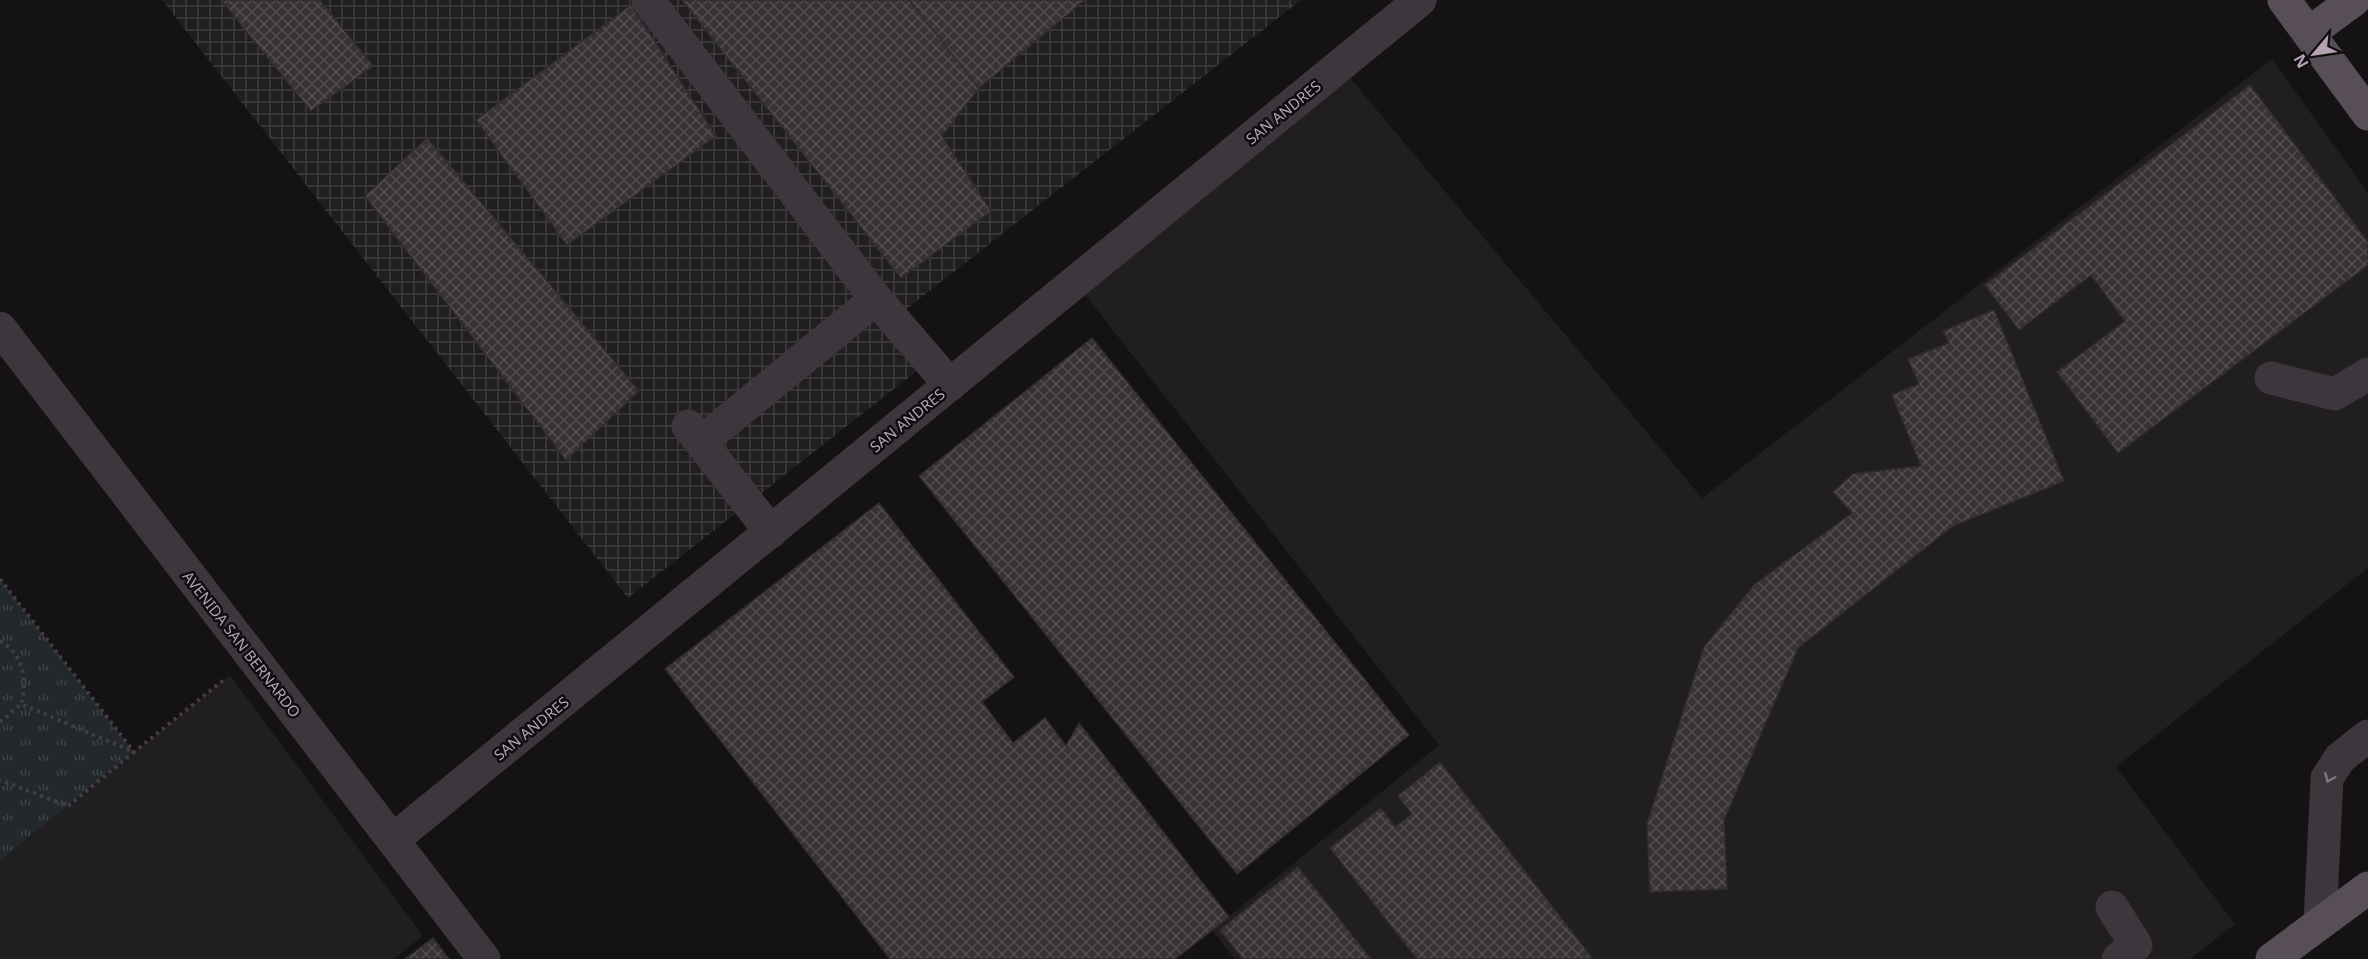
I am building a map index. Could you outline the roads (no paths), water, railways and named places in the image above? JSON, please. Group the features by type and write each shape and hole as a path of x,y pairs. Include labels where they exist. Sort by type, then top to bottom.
{"main road":[{"path":"2284,0 2368,114"},
{"path":"2309,33 2354,0"},
{"path":"2272,959 2368,888"}],"street":[{"path":"648,0 876,299 950,385"},
{"name":"SAN ANDRES","path":"393,840 1420,0"},
{"path":"771,531 695,434 876,299"},
{"name":"AVENIDA SAN BERNARDO","path":"0,328 484,959"},
{"path":"2271,378 2335,394 2368,374"},
{"path":"2320,922 2327,778 2340,758 2368,736"},
{"path":"2112,907 2136,945 2118,959"}]}
